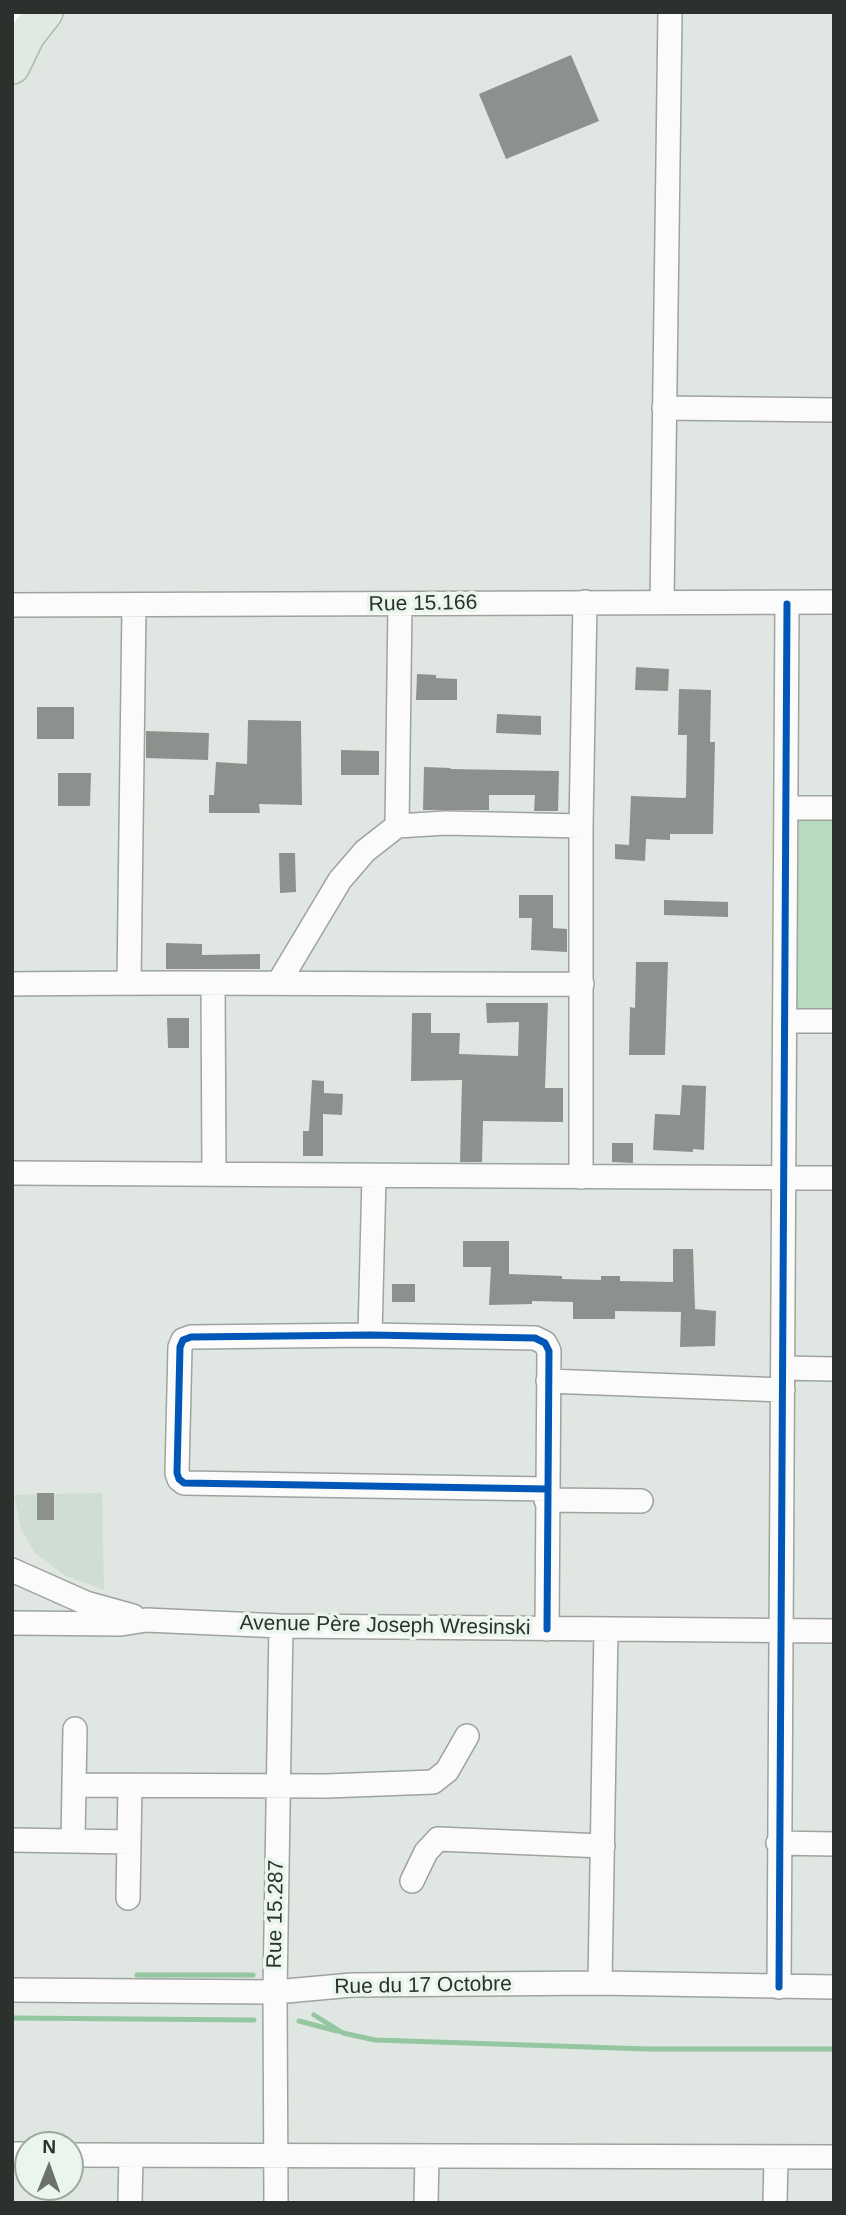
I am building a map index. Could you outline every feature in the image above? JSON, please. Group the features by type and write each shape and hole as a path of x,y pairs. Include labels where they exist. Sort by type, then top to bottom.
{"highway":[{"path":"12,66 27,35 45,12"}],"street":[{"path":"12,35 18,12"},
{"path":"662,602 670,12"},
{"path":"664,408 834,411"},
{"path":"581,1177 581,825 585,602"},
{"name":"Rue 15.166","path":"12,605 834,602"},
{"path":"397,826 400,604"},
{"path":"779,1987 788,604"},
{"path":"129,982 134,606"},
{"path":"787,808 834,808"},
{"path":"279,982 340,880 365,851 397,826 581,825"},
{"path":"12,984 582,984"},
{"path":"213,984 214,1174"},
{"path":"786,1021 834,1021"},
{"path":"12,1173 834,1178"},
{"path":"370,1335 374,1177"},
{"path":"547,1629 547,1495 549,1351 545,1343 535,1338 370,1335 191,1337 183,1340 180,1347 179,1479 184,1483 547,1495 641,1501"},
{"path":"548,1381 783,1379 834,1369"},
{"name":"Avenue Père Joseph Wresinski","path":"12,1570 86,1603 146,1620"},
{"name":"Avenue Père Joseph Wresinski","path":"12,1623 121,1624 146,1620 281,1626 834,1631"},
{"name":"Rue 15.287","path":"276,2203 275,1992 281,1626"},
{"path":"600,1983 606,1629"},
{"path":"73,1841 75,1729"},
{"path":"74,1786 278,1786 433,1782 447,1771 467,1736"},
{"path":"128,1898 130,1786"},
{"path":"412,1881 426,1852 438,1839 603,1846"},
{"path":"12,1840 129,1842"},
{"path":"778,1843 834,1844"},
{"name":"Rue du 17 Octobre","path":"12,1990 275,1992 352,1985 600,1983 834,1987"},
{"path":"84,2155 776,2159 834,2157"},
{"path":"130,2203 131,2156"},
{"path":"426,2203 427,2157"},
{"path":"775,2203 776,2159"}],"shaded area":[{"path":"102,1493 104,1590 66,1576 35,1553 21,1529 14,1495"}],"green space":[{"path":"799,819 834,819 834,1009 796,1009"}],"building":[{"path":"571,55 599,121 506,159 479,94"},
{"path":"636,667 669,669 668,691 635,690"},
{"path":"417,674 457,679 457,700 416,700"},
{"path":"679,689 711,690 710,742 715,742 713,834 670,834 670,840 646,839 645,861 615,859 615,844 629,845 631,796 686,796 687,735 678,735"},
{"path":"37,707 74,707 74,739 37,739"},
{"path":"497,714 541,716 541,735 496,733"},
{"path":"248,720 301,721 302,805 259,804 260,813 209,813 209,795 214,795 216,762 247,764"},
{"path":"146,731 209,733 208,760 146,758"},
{"path":"341,750 379,751 379,775 341,775"},
{"path":"424,767 559,771 558,811 534,811 535,795 489,795 489,810 423,810"},
{"path":"58,773 91,773 90,806 58,806"},
{"path":"279,853 295,853 296,892 280,893"},
{"path":"519,895 553,895 553,928 567,929 567,952 531,950 532,918 519,918"},
{"path":"664,900 728,902 728,917 664,915"},
{"path":"166,943 202,944 202,955 260,954 260,969 166,969"},
{"path":"636,962 668,962 665,1055 629,1055 630,1007 635,1008"},
{"path":"486,1003 548,1003 545,1088 563,1088 563,1122 483,1121 482,1162 460,1162 462,1080 411,1081 412,1013 431,1013 431,1033 460,1033 459,1054 518,1056 519,1022 487,1023"},
{"path":"167,1018 189,1018 189,1048 168,1048"},
{"path":"312,1080 324,1081 324,1093 343,1094 342,1115 323,1114 323,1156 303,1156 303,1131 309,1131"},
{"path":"682,1085 706,1086 704,1150 653,1150 655,1114 680,1115"},
{"path":"612,1143 633,1143 633,1163 612,1162"},
{"path":"463,1241 509,1241 509,1274 562,1276 562,1279 601,1280 601,1276 620,1276 620,1281 673,1282 673,1249 693,1249 695,1309 716,1311 715,1346 680,1347 681,1312 615,1311 615,1319 573,1319 573,1302 532,1301 532,1304 489,1305 491,1267 463,1267"},
{"path":"392,1284 415,1284 415,1302 392,1302"},
{"path":"37,1493 54,1493 54,1520 37,1520"}],"waterway":[{"path":"137,1975 253,1975"},
{"path":"314,2015 343,2033 375,2040 648,2049 834,2049"},
{"path":"12,2018 254,2020"},
{"path":"299,2021 337,2031"}],"cycle path":[{"path":"779,1987 787,604"},
{"path":"547,1489 184,1483 177,1473 180,1347 183,1340 191,1337 370,1335 535,1338 545,1343 549,1351 547,1629"}]}
